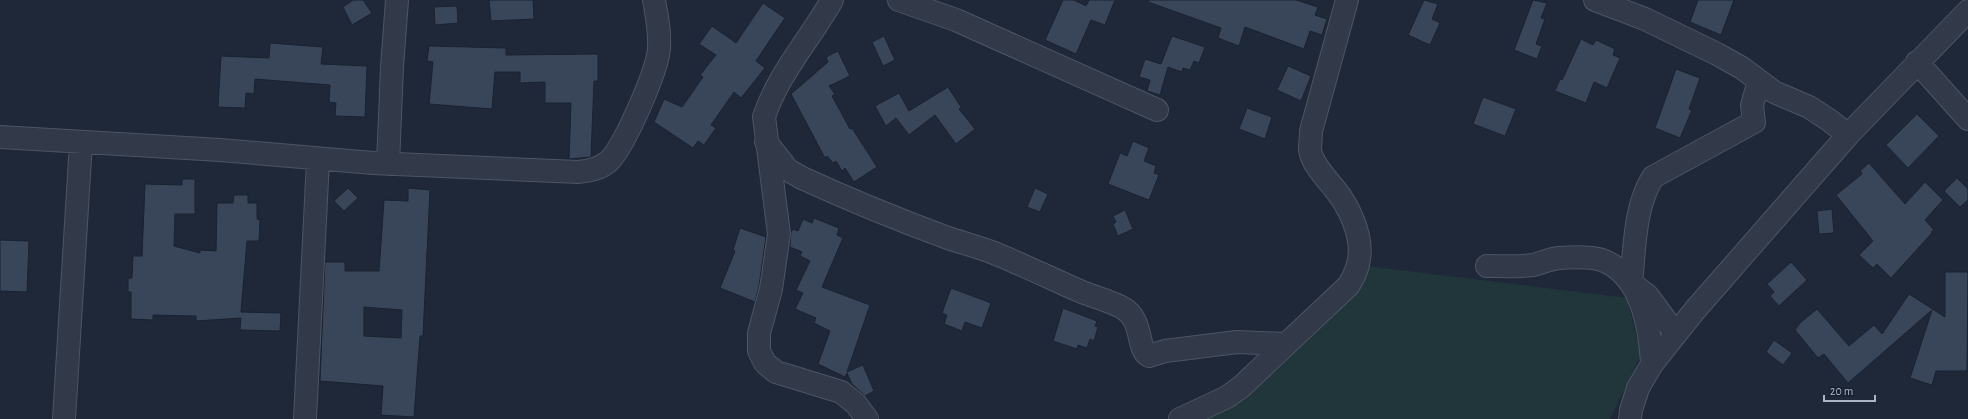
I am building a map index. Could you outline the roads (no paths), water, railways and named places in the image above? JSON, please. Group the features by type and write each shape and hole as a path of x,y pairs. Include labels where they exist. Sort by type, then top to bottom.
{"street":[{"path":"388,164 392,67 397,0"},
{"path":"0,137 220,150 318,160 388,164 578,172 595,170 610,161 620,145 644,98 659,51 660,28 654,0"},
{"path":"832,0 769,102 764,117 778,234 771,289 759,333 759,351 765,363 776,372 841,392 856,404 867,419"},
{"path":"899,0 956,20 1157,110"},
{"path":"1180,419 1226,397 1240,387 1349,285 1357,271 1360,258 1359,241 1348,210 1338,192 1316,164 1310,150 1311,131 1347,0"},
{"path":"1595,0 1645,20 1717,54 1742,68 1774,92 1809,107 1848,135"},
{"path":"1630,419 1630,410 1638,388 1652,364 1676,334 1848,135 1917,62 1965,17"},
{"path":"1917,62 1968,119"},
{"path":"1652,364 1648,323 1631,283 1638,217 1644,191 1653,177 1754,122 1752,105 1759,81"},
{"path":"64,419 81,142"},
{"path":"766,142 788,170 802,178 948,237 993,252 1080,292 1122,308 1134,319 1141,337 1145,354 1149,356 1165,351 1237,342 1286,344"},
{"path":"305,419 318,160"},
{"path":"1487,266 1510,267 1532,265 1558,258 1580,257 1602,260 1616,269 1647,295 1676,334"}]}
